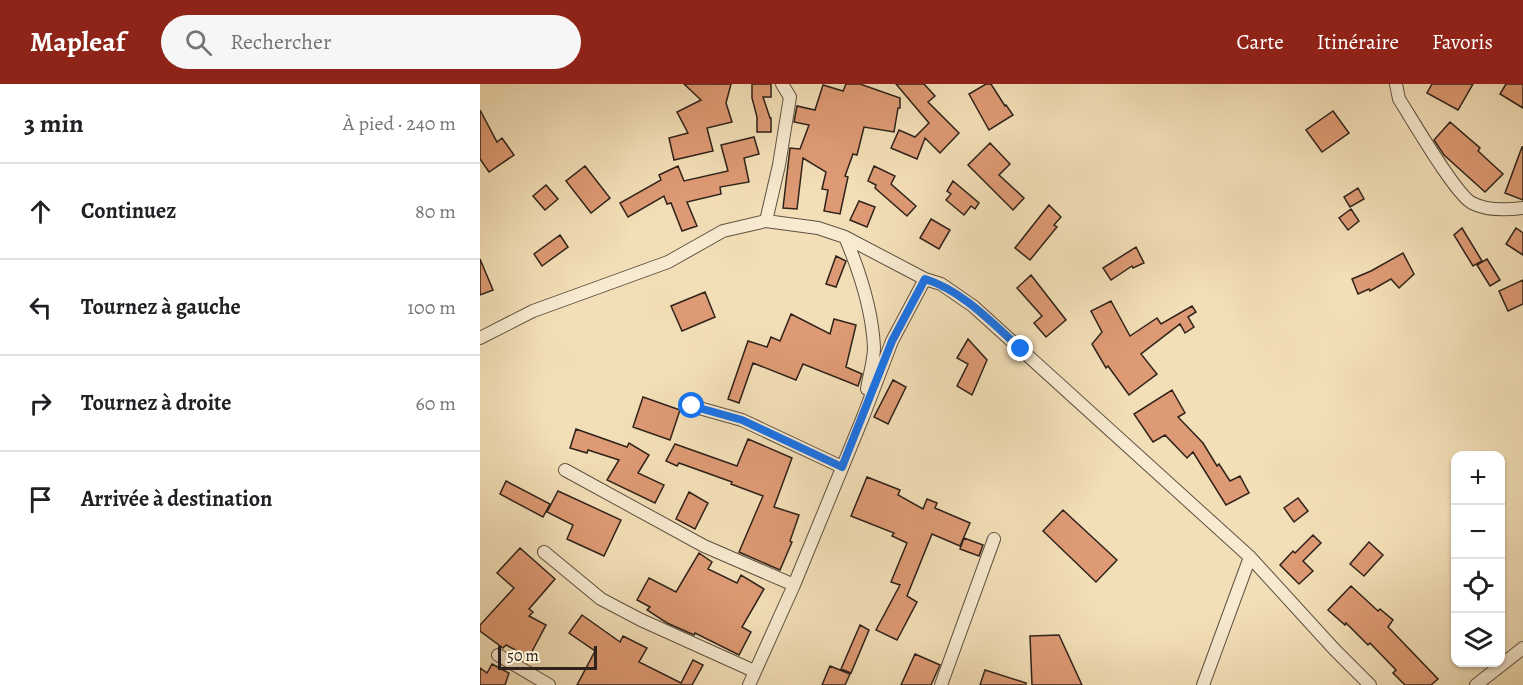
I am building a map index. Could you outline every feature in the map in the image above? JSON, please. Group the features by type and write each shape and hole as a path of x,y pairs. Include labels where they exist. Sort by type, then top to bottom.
{"street":[{"path":"766,220 779,165 790,97 782,84"},
{"path":"1396,84 1399,99 1455,186 1470,203 1489,209 1523,208"},
{"path":"480,338 533,311 668,262 723,231 766,220 818,228 845,237 925,279 941,284 973,306 1250,557 1370,685"},
{"path":"845,237 861,276 874,349 862,417"},
{"path":"749,685 794,585 892,341 925,279"},
{"path":"692,406 742,420 842,467"},
{"path":"565,470 704,546 794,585"},
{"path":"942,685 994,539"},
{"path":"544,552 601,599 754,672"},
{"path":"1203,685 1250,557"},
{"path":"1476,685 1523,648"},
{"path":"498,655 549,685"}],"building":[{"path":"684,84 731,84 726,103 732,122 707,128 713,151 674,160 669,138 688,133 677,112 701,100"},
{"path":"752,84 771,84 771,97 763,97 771,118 771,132 757,132"},
{"path":"846,84 860,84 900,98 894,132 864,127 857,155 853,154 845,176 848,177 840,214 824,211 828,190 822,189 826,172 803,158 797,209 783,208 790,148 800,149 809,125 794,122 797,106 815,110 823,85 843,91"},
{"path":"896,84 924,84 935,96 928,102 959,133 940,153 925,138 917,159 891,148 899,130 915,137 929,123"},
{"path":"986,84 991,84 1013,115 989,130 969,94"},
{"path":"1432,84 1473,84 1458,110 1427,93"},
{"path":"1506,84 1523,84 1523,108 1500,94"},
{"path":"480,110 497,142 502,138 514,155 489,172 480,159"},
{"path":"1333,111 1349,133 1322,152 1306,130"},
{"path":"1450,122 1480,148 1478,151 1503,174 1485,192 1444,155 1434,140"},
{"path":"754,137 759,154 744,158 749,182 720,187 721,194 687,202 697,226 682,231 671,203 667,204 664,196 628,217 620,203 661,180 659,175 678,166 684,181 728,171 721,145"},
{"path":"990,143 1010,164 999,175 1024,198 1013,210 968,165"},
{"path":"1523,147 1523,200 1505,193"},
{"path":"585,166 610,198 591,213 566,181"},
{"path":"874,166 895,176 891,184 916,206 907,216 875,188 876,185 868,181"},
{"path":"953,181 979,203 975,209 971,206 964,215 946,200 951,194 947,191"},
{"path":"546,185 558,199 545,210 533,196"},
{"path":"1358,188 1364,199 1350,207 1344,197"},
{"path":"859,201 875,207 867,227 850,220"},
{"path":"1049,205 1061,217 1054,225 1057,227 1030,260 1015,248"},
{"path":"1351,209 1359,221 1348,230 1339,218"},
{"path":"931,219 950,230 939,249 920,238"},
{"path":"1462,228 1482,261 1473,266 1454,235"},
{"path":"1516,228 1523,233 1523,255 1506,244"},
{"path":"560,235 568,247 542,266 534,254"},
{"path":"1136,247 1144,263 1133,268 1132,266 1111,280 1103,268"},
{"path":"1403,253 1414,274 1399,288 1391,279 1370,291 1369,289 1358,294 1352,279"},
{"path":"836,256 846,261 836,287 826,284"},
{"path":"480,259 493,290 480,295"},
{"path":"1487,259 1500,280 1490,286 1477,265"},
{"path":"1031,275 1066,320 1046,337 1034,323 1042,316 1017,288"},
{"path":"1523,280 1523,304 1508,311 1499,291"},
{"path":"705,292 715,317 682,331 671,306"},
{"path":"1111,301 1130,336 1157,318 1161,324 1192,306 1196,312 1188,317 1194,327 1185,333 1180,324 1141,354 1157,374 1129,395 1108,366 1106,368 1092,344 1102,332 1091,311"},
{"path":"791,314 830,334 834,319 856,325 846,367 862,374 858,386 803,364 796,380 753,363 739,403 728,399 748,341 767,347 771,337 780,341"},
{"path":"968,339 987,360 972,395 957,386 968,364 957,358"},
{"path":"893,380 906,387 888,424 874,417"},
{"path":"1172,390 1185,413 1178,417 1203,443 1217,466 1219,464 1230,481 1240,476 1249,493 1226,505 1193,452 1187,458 1165,435 1153,442 1134,414"},
{"path":"643,397 680,410 670,440 633,427"},
{"path":"576,429 627,447 629,443 649,455 638,473 664,485 655,503 607,480 619,460 588,450 587,453 570,448"},
{"path":"748,439 792,458 774,507 799,515 790,541 792,542 780,570 739,552 763,496 731,484 732,482 679,463 677,466 666,461 675,444 737,466"},
{"path":"867,477 900,490 898,495 923,509 927,499 937,503 935,508 970,523 960,546 932,534 907,596 917,602 897,640 876,630 900,585 891,582 907,543 892,536 894,533 851,516"},
{"path":"506,481 550,504 543,517 500,494"},
{"path":"558,491 621,520 604,556 567,539 573,525 547,512"},
{"path":"689,492 708,503 695,529 676,519"},
{"path":"1298,498 1308,511 1294,522 1284,508"},
{"path":"1063,510 1117,560 1096,582 1043,531"},
{"path":"1313,535 1321,543 1303,561 1313,571 1299,584 1280,565"},
{"path":"964,538 983,545 979,556 960,549"},
{"path":"1369,542 1383,555 1364,576 1350,564"},
{"path":"520,548 555,579 529,609 533,612 529,616 546,625 529,657 506,645 503,648 480,631 480,625 514,588 497,573"},
{"path":"699,553 712,562 708,569 737,583 741,575 764,589 742,627 751,632 739,655 695,633 694,635 667,623 647,610 650,607 637,600 649,578 676,592"},
{"path":"1351,586 1378,611 1380,609 1393,620 1388,627 1438,679 1431,685 1405,685 1393,673 1396,670 1370,643 1368,645 1346,623 1345,625 1328,610"},
{"path":"582,615 620,642 623,636 647,648 639,662 681,683 693,660 703,665 692,685 577,685 595,651 569,633"},
{"path":"860,625 869,630 851,673 841,669"},
{"path":"1059,635 1082,685 1032,685 1030,636"},
{"path":"915,654 940,665 931,685 901,685"},
{"path":"492,664 509,673 505,685 480,685 480,668 487,673"},
{"path":"830,666 850,674 845,685 822,685"},
{"path":"985,670 1026,683 1026,685 980,685"}],"route":[{"path":"692,406 742,420 842,467 892,341 925,279 941,284 973,306 1021,349"}]}
